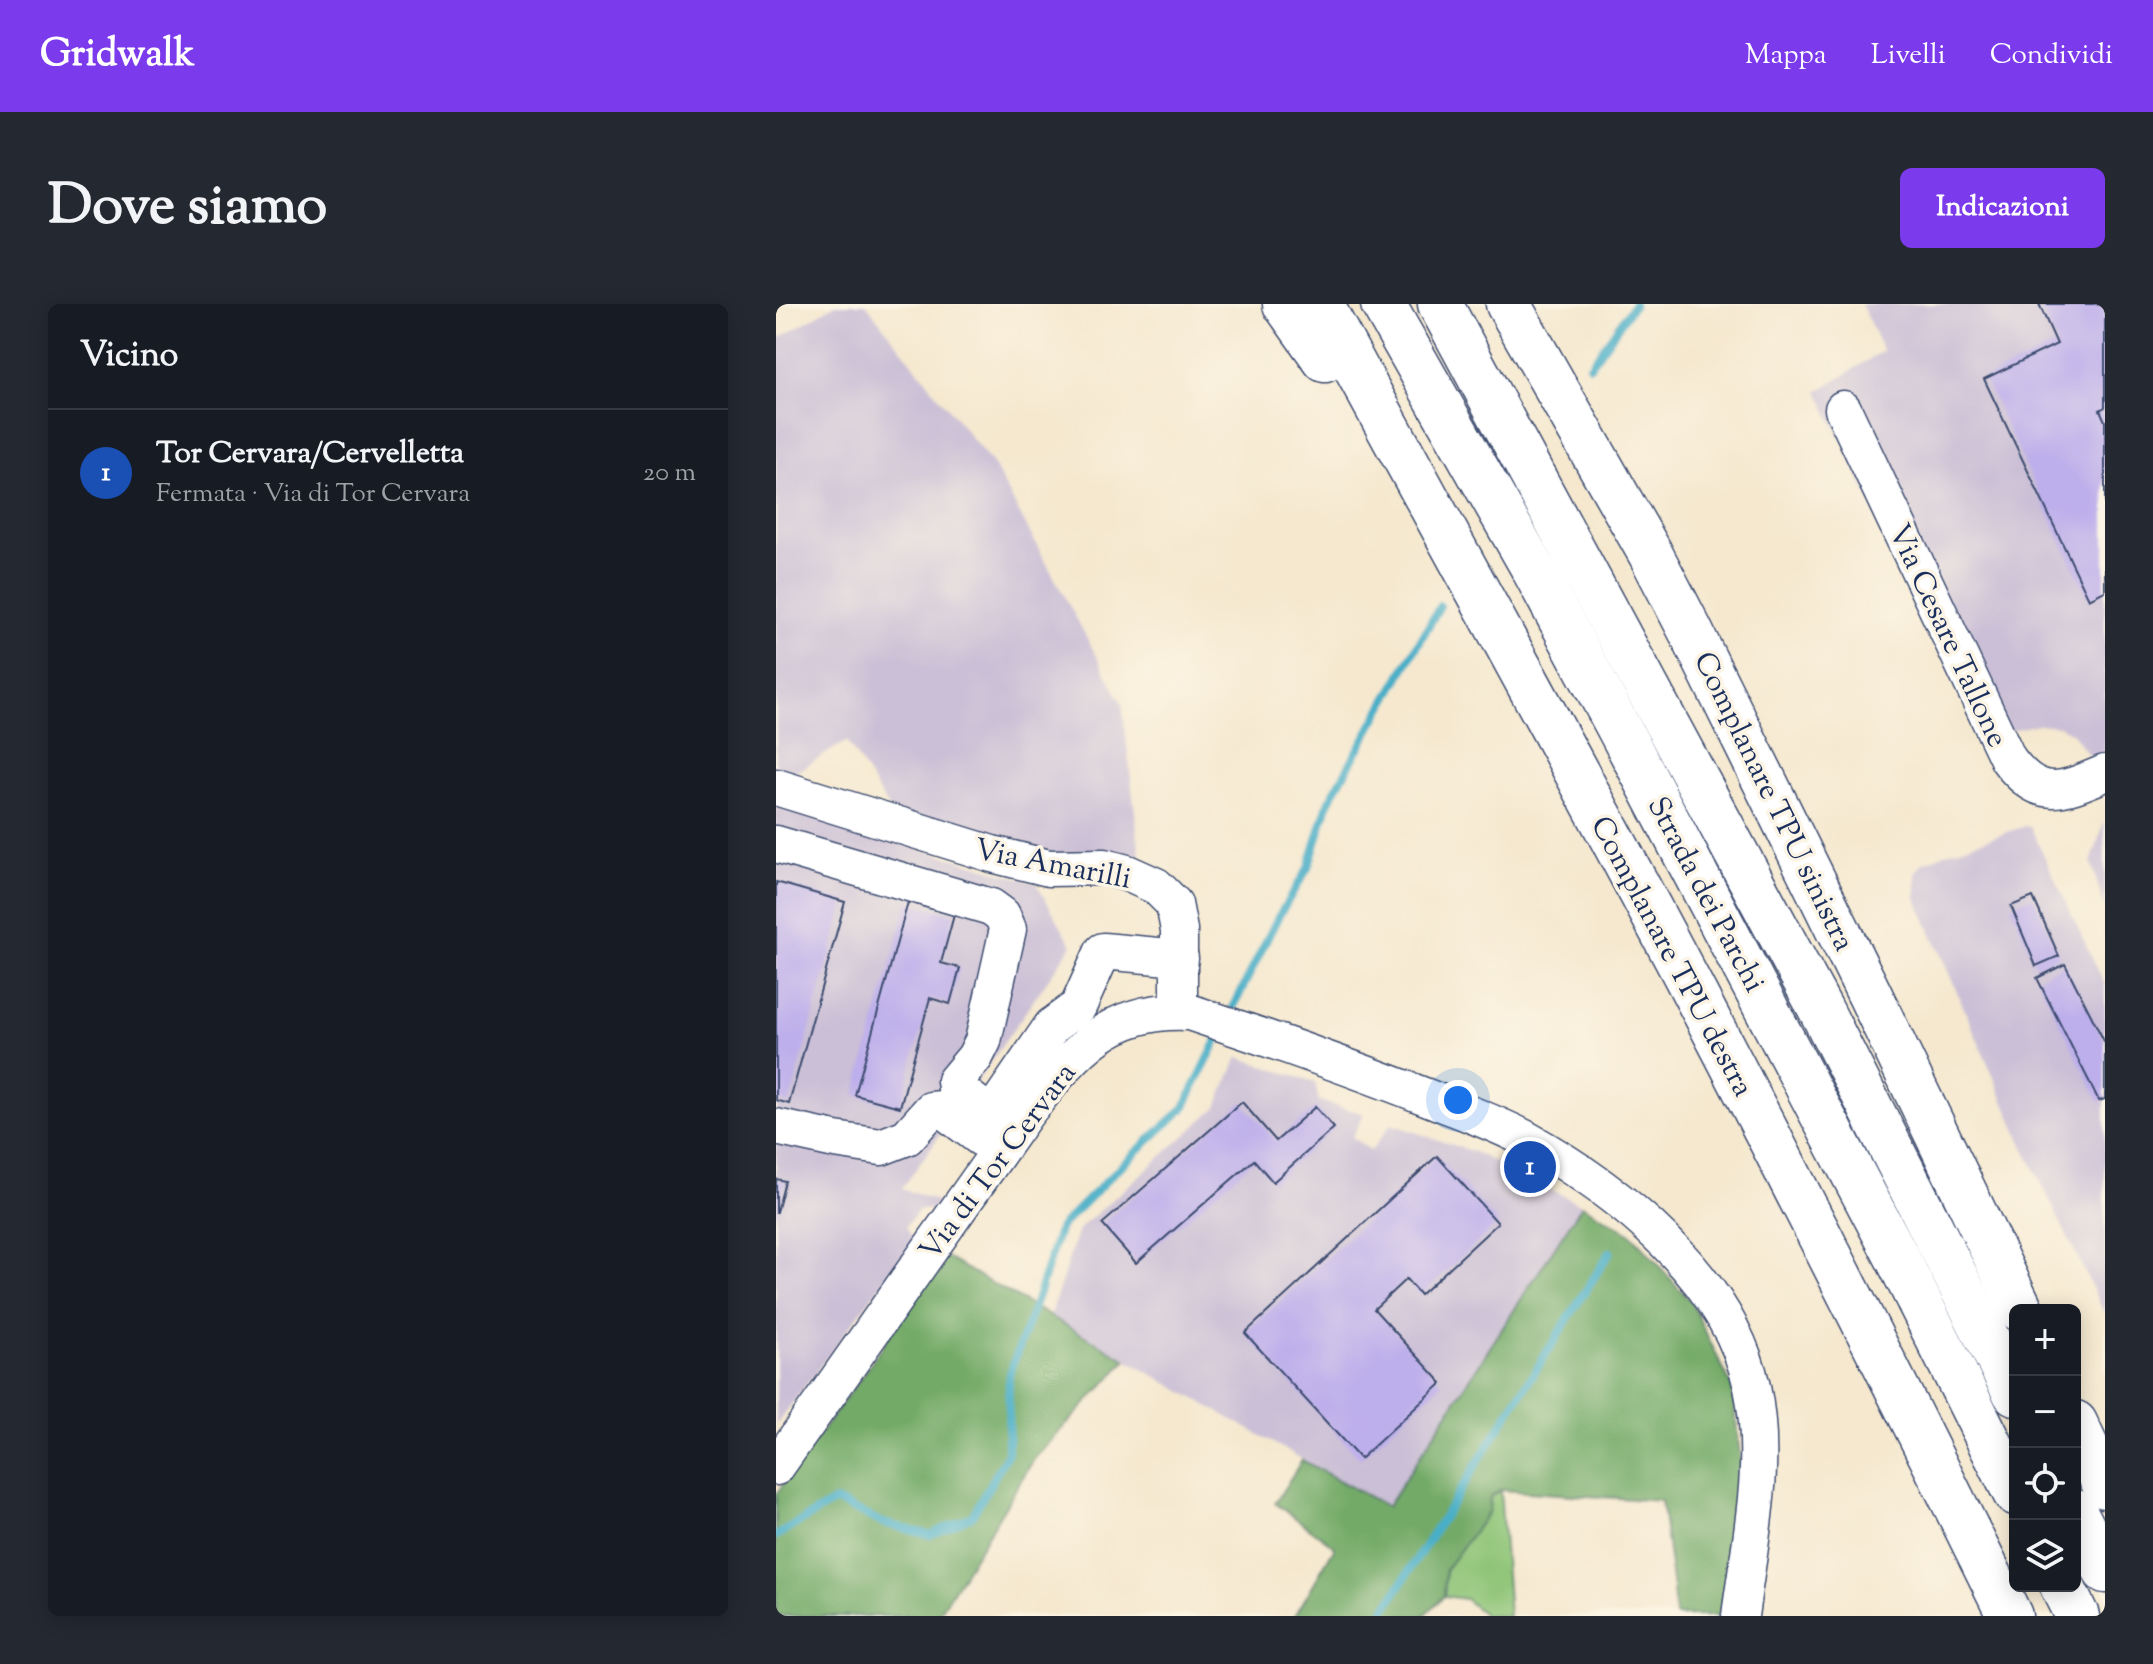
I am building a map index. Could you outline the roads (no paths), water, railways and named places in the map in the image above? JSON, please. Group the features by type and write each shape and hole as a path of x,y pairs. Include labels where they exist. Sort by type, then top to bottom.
{"highway":[{"path":"1285,304 1320,351 1348,399 1501,678 1576,772"},
{"name":"Complanare TPU destra","path":"1321,304 1697,999 2010,1616"},
{"name":"Strada dei Parchi","path":"1383,304 1533,568 1615,720 1898,1259 2009,1481"},
{"name":"Strada dei Parchi","path":"1440,304 1822,1012 2009,1381"},
{"name":"Complanare TPU sinistra","path":"1508,304 1650,553 1689,628 2018,1304"},
{"path":"1538,304 1669,541 1689,628"},
{"path":"2081,1436 2105,1486"},
{"path":"2079,1520 2105,1571"},
{"path":"2065,1592 2077,1616"}],"street":[{"name":"Via Cesare Tallone","path":"1843,409 2008,759 2030,783 2056,790 2105,773"},
{"name":"Via Amarilli","path":"776,787 1006,857 1049,868 1104,867 1156,886 1174,904 1179,930 1184,1012"},
{"path":"776,844 991,907 1002,915 1008,929 983,1041 975,1057 955,1081 947,1084 931,1110 907,1137 881,1147 776,1127"},
{"path":"1001,1132 1052,1026 1078,1007 1103,951 1180,958"},
{"name":"Via di Tor Cervara","path":"776,1467 1001,1132 1101,1033 1130,1019 1162,1012 1184,1012 1404,1088 1524,1138 1584,1175 1674,1248 1718,1306 1737,1344 1751,1384 1757,1417 1759,1479 1740,1616"},
{"path":"955,1081 956,1088 1001,1132"},
{"path":"931,1110 942,1109 1001,1132"}],"waterway":[{"path":"1590,366 1634,304"},
{"path":"1229,1016 1278,917 1308,868 1329,801 1440,606"},
{"path":"776,1536 835,1501 883,1523 930,1535 972,1516 1008,1453 1009,1375 1060,1227 1184,1108 1221,1032"},
{"path":"1381,1616 1610,1252"}],"place":[{"name":"Tor Cervara/Cervelletta","path":"1530,1167"}]}
